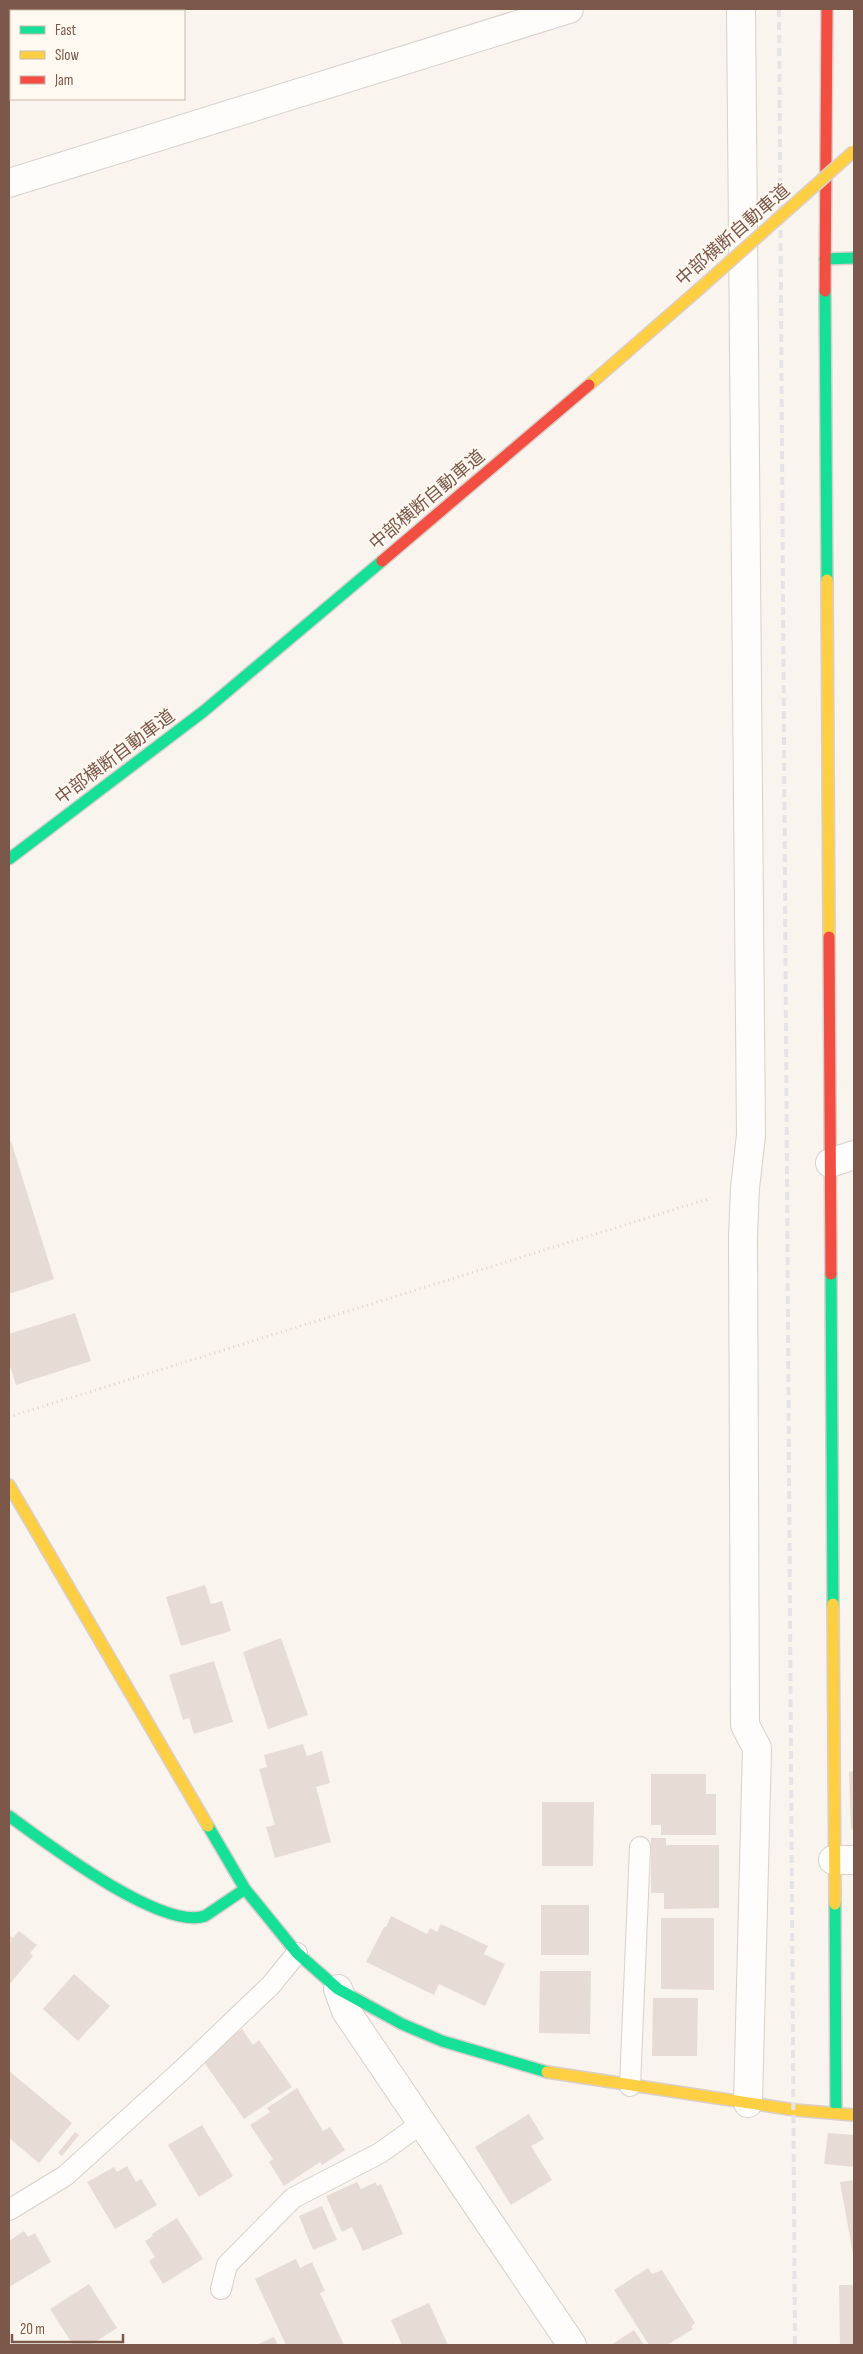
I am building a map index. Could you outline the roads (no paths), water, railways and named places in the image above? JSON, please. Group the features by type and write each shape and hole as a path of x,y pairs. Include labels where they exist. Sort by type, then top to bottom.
{"main road":[{"path":"827,9 825,259 842,1159 844,1860 836,2113"},
{"name":"中部横断自動車道","path":"9,859 204,711 535,432 854,151"},
{"path":"825,259 854,258"},
{"path":"9,1485 244,1889 297,1953 338,1989 402,2024 450,2044 558,2075 748,2103 854,2115"},
{"path":"9,1816 125,1893 182,1918 199,1918 222,1906 244,1889"}],"street":[{"path":"9,182 569,9"},
{"path":"741,9 751,1135 745,1188 743,1256 745,1725 757,1748 748,2103"},
{"path":"338,1989 346,2011 572,2345"}],"lane":[{"path":"630,2086 640,1847"},
{"path":"9,2210 72,2169 272,1985 297,1953"},
{"path":"222,2290 227,2265 293,2198 380,2153 422,2123"}],"railway":[{"path":"779,9 795,2345"}]}
